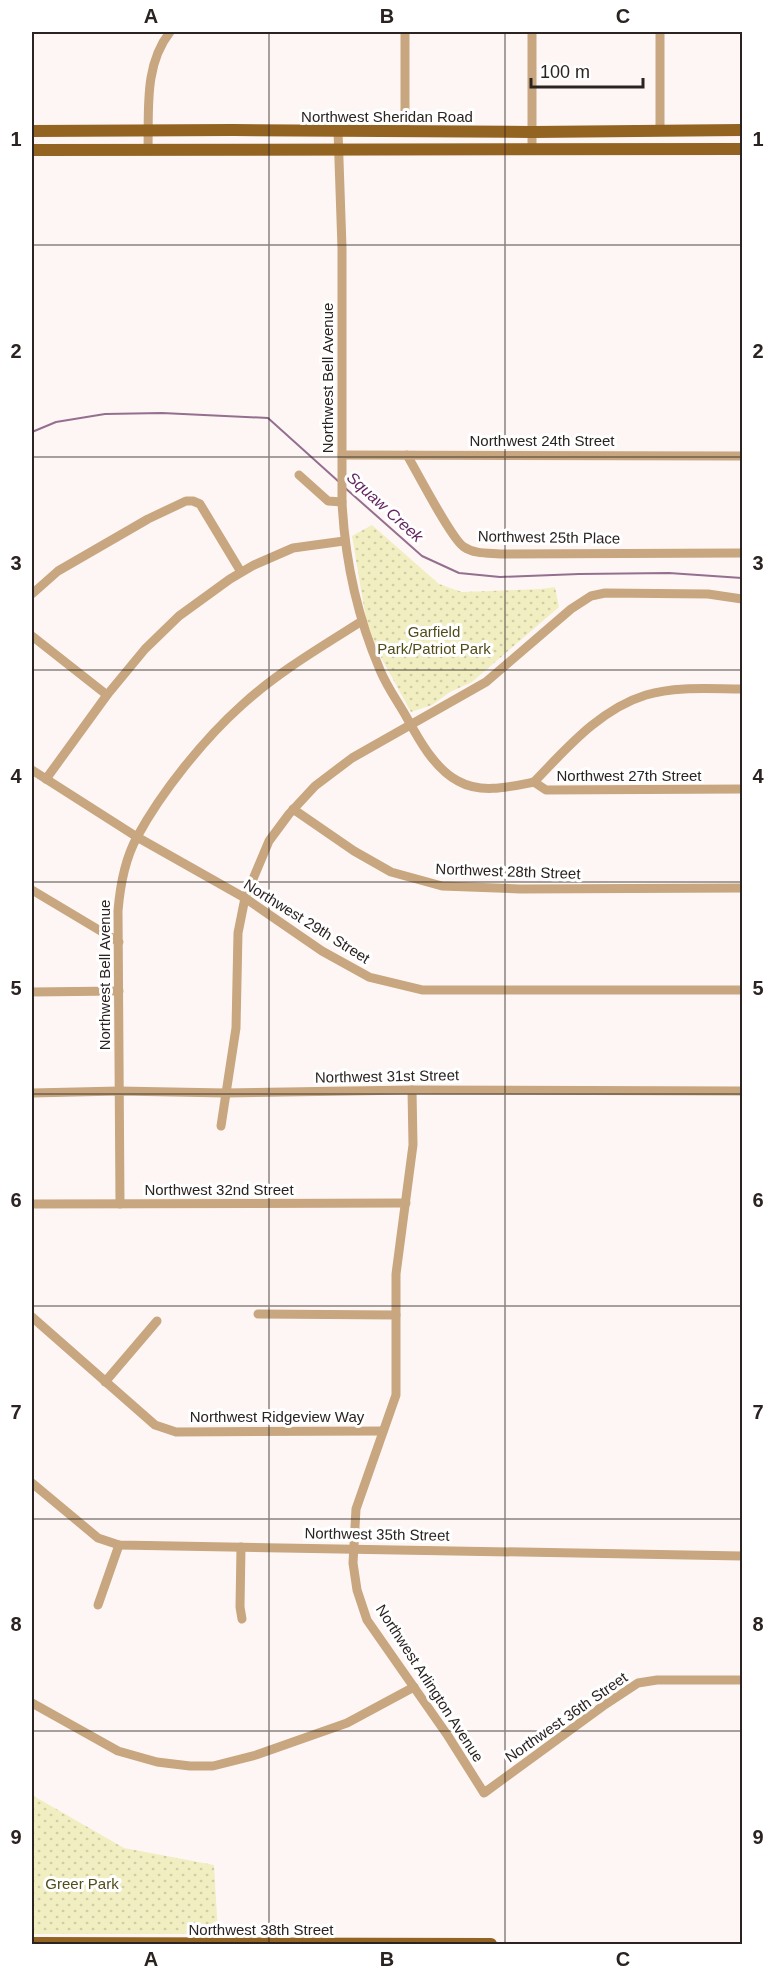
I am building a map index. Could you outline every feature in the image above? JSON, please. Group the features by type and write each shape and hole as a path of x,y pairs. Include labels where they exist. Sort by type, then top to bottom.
{"main road":[{"name":"Northwest Sheridan Road","path":"32,130 405,132 742,130"},
{"path":"32,150 742,149"},
{"name":"Northwest 38th Street","path":"32,1943 491,1944"}],"street":[{"path":"147,149 150,78 155,56 170,32"},
{"path":"405,32 405,132"},
{"path":"531,149 532,32"},
{"path":"660,32 660,131"},
{"name":"Northwest Bell Avenue","path":"120,1204 118,911 120,889 137,837 164,795 206,741 243,704 295,664 362,621 344,541 342,248 338,131"},
{"name":"Northwest 24th Street","path":"342,455 742,456"},
{"name":"Northwest 25th Place","path":"407,455 451,532 461,546 472,551 500,554 742,553"},
{"path":"299,475 328,501 342,499"},
{"path":"32,594 58,571 148,519 186,501 200,504 241,572"},
{"path":"46,779 107,695 145,649 179,616 241,572 293,548 344,541"},
{"path":"220,1126 237,1028 238,933 245,898 269,841 293,809 315,786 352,758 486,682 571,609 591,596 605,593 708,594 742,599"},
{"name":"Northwest 27th Street","path":"362,621 381,672 411,726 432,759 457,781 477,788 495,788 534,782 546,790 742,789"},
{"path":"32,636 107,695"},
{"path":"534,782 577,738 617,707 647,695 682,689 742,688"},
{"name":"Northwest 29th Street","path":"32,770 137,837 245,898 322,951 369,977 423,990 742,990"},
{"name":"Northwest 28th Street","path":"293,809 354,851 391,872 442,886 520,889 742,888"},
{"path":"32,891 119,942"},
{"path":"32,992 119,991"},
{"name":"Northwest 31st Street","path":"32,1093 412,1090 742,1091"},
{"name":"Northwest Arlington Avenue","path":"412,1090 413,1145 396,1274 396,1395 356,1509 353,1563 357,1590 367,1620 448,1736 484,1793"},
{"name":"Northwest 32nd Street","path":"32,1204 406,1203"},
{"path":"258,1314 396,1315"},
{"name":"Northwest Ridgeview Way","path":"32,1317 155,1425 176,1432 383,1431"},
{"path":"105,1382 157,1321"},
{"name":"Northwest 35th Street","path":"32,1483 98,1538 119,1545 742,1556"},
{"path":"98,1605 119,1545"},
{"path":"241,1547 240,1607 242,1619"},
{"name":"Northwest 36th Street","path":"484,1793 638,1683 657,1680 742,1680"},
{"path":"32,1703 118,1751 157,1762 213,1766 256,1755 347,1723 414,1687"}],"green space":[{"name":"Garfield Park/Patriot Park","path":"372,525 439,584 462,592 555,587 559,607 472,682 450,692 432,705 411,712 378,652 366,619 352,536"},
{"name":"Greer Park","path":"32,1795 124,1848 214,1865 218,1934 32,1934"}],"waterway":[{"name":"Squaw Creek","path":"32,432 56,422 105,414 162,413 268,418 338,481"},
{"name":"Squaw Creek","path":"344,487 422,556 459,573 500,577 669,573 742,578"}]}
